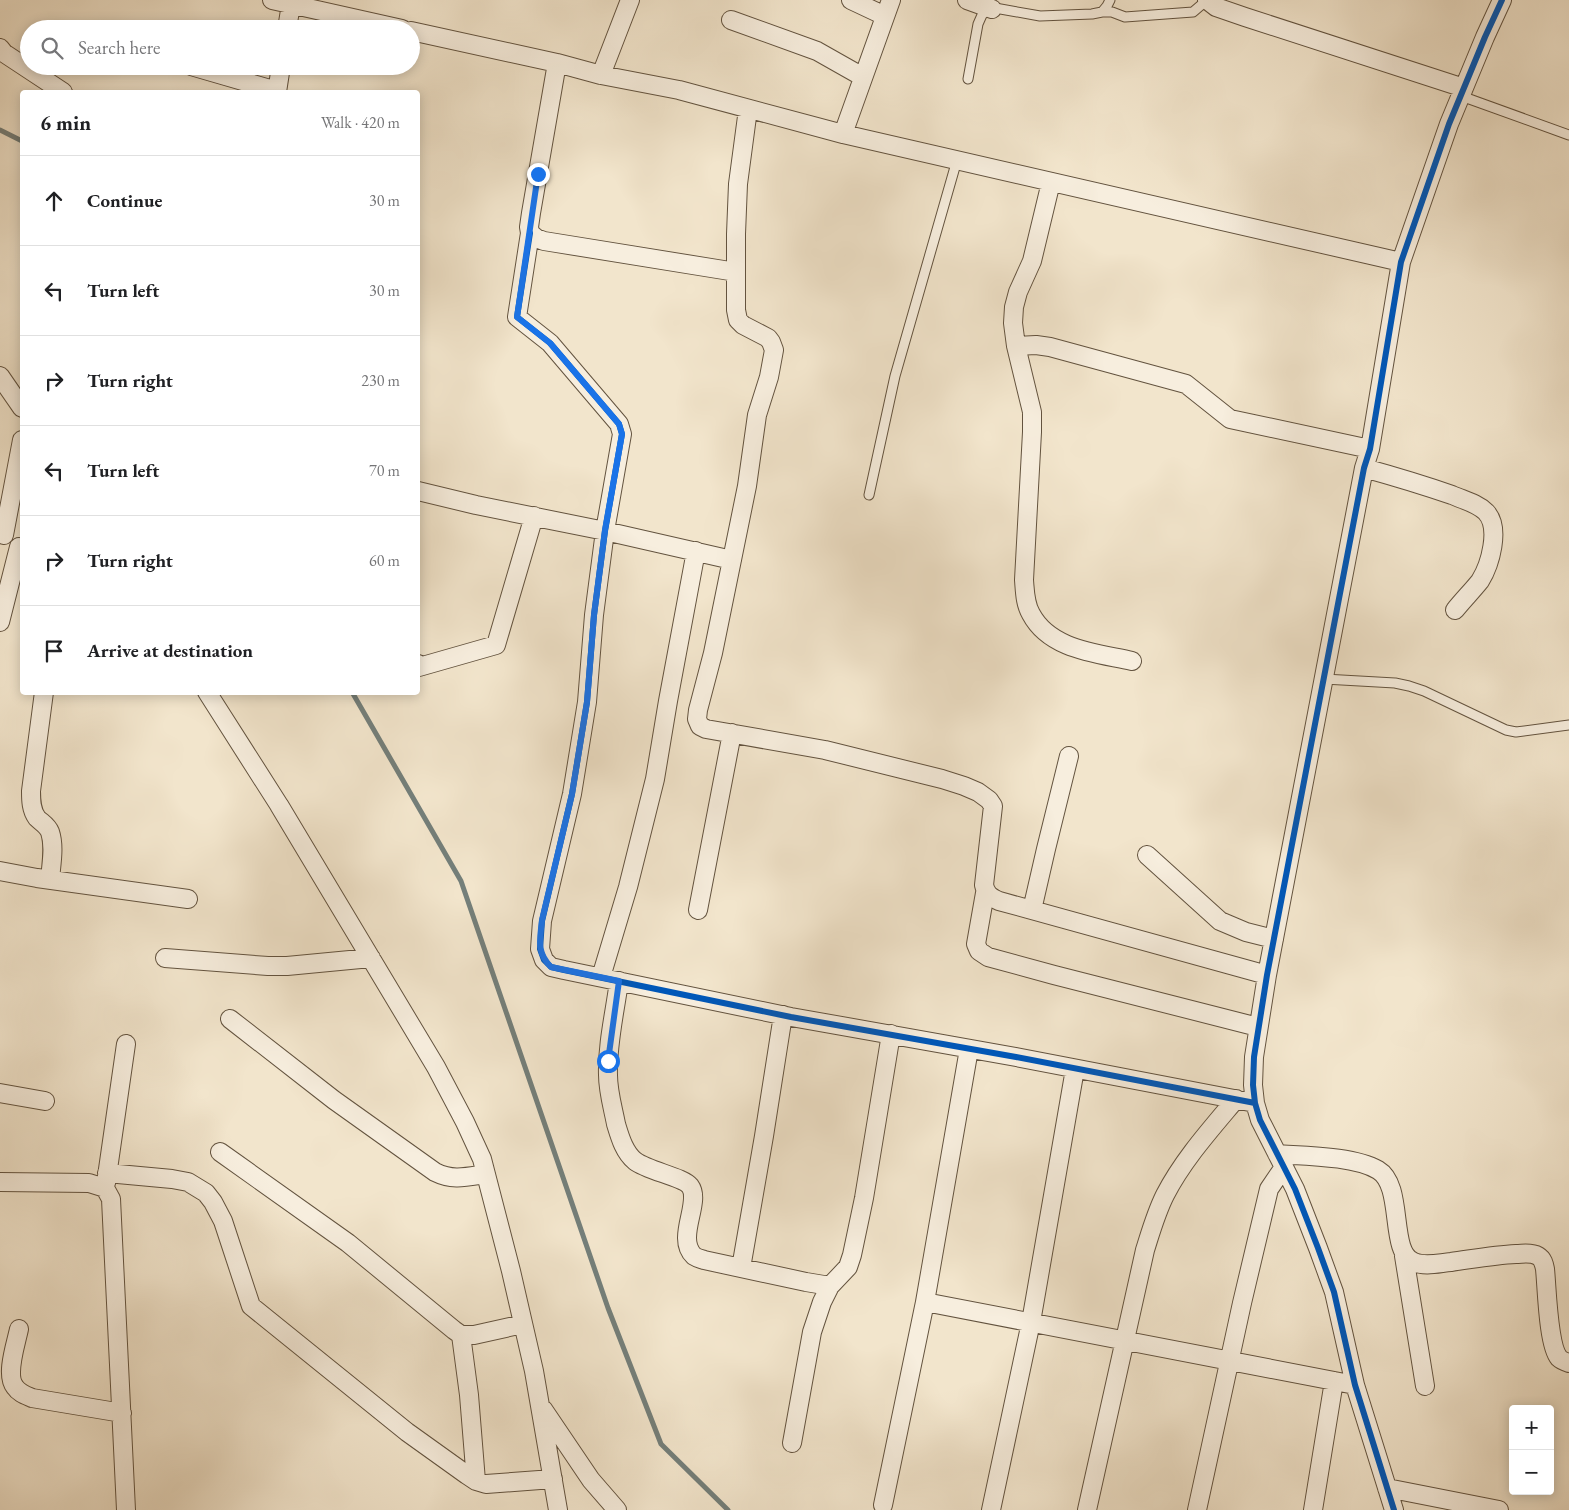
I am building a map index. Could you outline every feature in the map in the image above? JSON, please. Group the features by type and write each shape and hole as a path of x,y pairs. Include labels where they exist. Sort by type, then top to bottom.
{"street":[{"path":"272,0 362,20"},
{"path":"601,75 630,0"},
{"path":"843,134 888,8 851,0"},
{"path":"967,0 992,9"},
{"path":"1207,0 1216,7 1462,92"},
{"path":"1394,1510 1355,1385 1334,1292 1295,1189 1260,1120 1255,1103 1253,1075 1258,1027 1267,975 1364,468 1370,449 1401,262 1449,124 1502,0"},
{"path":"288,20 291,4"},
{"path":"731,20 817,51 863,77"},
{"path":"420,33 557,63 601,75 679,90 843,134 1401,262"},
{"path":"0,48 4,54 20,64"},
{"path":"557,63 531,213 530,233 517,317 550,343 619,424 622,434 605,530 594,615 587,702 574,785 542,920 540,949 544,960 551,967 783,1015 1255,1103"},
{"path":"37,75 60,90"},
{"path":"220,75 270,90"},
{"path":"277,90 280,75"},
{"path":"748,109 738,184 736,310 738,320 743,325 768,338 772,342 774,350 754,433 747,486 713,653 698,710 697,719 700,726 706,729 825,750 942,779 978,792 989,800 993,806 984,884 985,893 976,944 979,951 988,957 1258,1027"},
{"path":"1051,182 1032,261 1018,292 1014,307 1013,323 1016,346 1032,412 1024,580 1026,599 1030,613 1036,621 1063,644 1132,661"},
{"path":"530,233 544,241 736,272"},
{"path":"1016,346 1036,345 1050,347 1186,384 1230,418 1370,449"},
{"path":"0,376 20,405"},
{"path":"20,449 2,533 20,547"},
{"path":"1364,468 1456,497 1477,505 1487,513 1493,531 1486,569 1480,581 1455,610"},
{"path":"420,491 476,505 605,530 732,560"},
{"path":"420,667 496,645 534,516"},
{"path":"601,978 628,887 655,779 696,551"},
{"path":"0,622 20,552"},
{"path":"44,695 31,801 33,811 37,818 45,824 52,841 50,880"},
{"path":"209,695 279,805 436,1067 482,1159 523,1324 540,1405 558,1510"},
{"path":"698,910 732,733"},
{"path":"1032,910 1070,756"},
{"path":"1147,855 1220,920 1246,932 1274,939"},
{"path":"0,871 50,880 188,899"},
{"path":"985,893 999,901 1267,975"},
{"path":"165,958 287,966 371,958"},
{"path":"619,981 608,1061 610,1096 618,1133 625,1151 633,1160 644,1167 683,1182 690,1187 693,1196 687,1236 688,1247 695,1256 704,1260 830,1286"},
{"path":"741,1268 783,1015"},
{"path":"230,1018 334,1100 435,1172 455,1179 486,1174"},
{"path":"792,1443 812,1332 822,1302 830,1286 848,1267 852,1256 864,1198 890,1034"},
{"path":"126,1044 106,1181 111,1199 126,1510"},
{"path":"883,1505 924,1302 969,1049"},
{"path":"991,1510 1032,1322 1075,1068"},
{"path":"0,1093 45,1101"},
{"path":"1087,1510 1145,1250 1164,1197 1190,1155 1236,1099"},
{"path":"220,1152 348,1243 461,1335 474,1335 523,1324"},
{"path":"1280,1160 1333,1158 1368,1166 1380,1172 1388,1181 1404,1256 1425,1386"},
{"path":"1198,1510 1269,1189 1280,1160"},
{"path":"0,1182 89,1184 106,1181 188,1182 206,1193 223,1221 251,1306 407,1432 476,1481 486,1484 497,1484 553,1479"},
{"path":"1404,1256 1412,1262 1423,1264 1509,1254 1530,1253 1539,1256 1543,1261 1545,1269 1552,1339 1555,1351 1560,1359 1569,1363"},
{"path":"924,1302 1355,1385"},
{"path":"19,1329 11,1368 11,1378 13,1386 20,1392 32,1398 122,1413"},
{"path":"461,1335 469,1395 476,1481"},
{"path":"1313,1510 1334,1381"},
{"path":"540,1405 591,1480 617,1510"},
{"path":"1387,1488 1499,1510"}],"lane":[{"path":"1102,12 1110,0"},
{"path":"968,79 978,24 982,15 988,9 1040,16 1112,12 1125,17 1193,12 1207,0"},
{"path":"1462,92 1569,135"},
{"path":"869,494 895,376 957,160"},
{"path":"1324,678 1396,683 1409,686 1424,691 1506,730 1516,732 1569,725"}],"waterway":[{"path":"0,130 20,140"},
{"path":"354,695 461,881 608,1308 661,1444 728,1510"}],"cycle path":[{"path":"1394,1510 1355,1385 1334,1292 1295,1189 1260,1120 1255,1103 1253,1085 1254,1057 1267,975 1364,468 1370,449 1401,262 1449,124 1502,0"},
{"path":"530,233 517,317 550,343 619,424 622,434 605,531 594,615 587,702 572,794 542,921 540,949 544,960 551,967 791,1017 1016,1057 1255,1103"}],"route":[{"path":"538,174 517,317 550,343 619,424 622,434 605,530 594,615 587,702 572,794 542,920 540,939 540,949 544,960 551,967 619,981 608,1061"}]}
